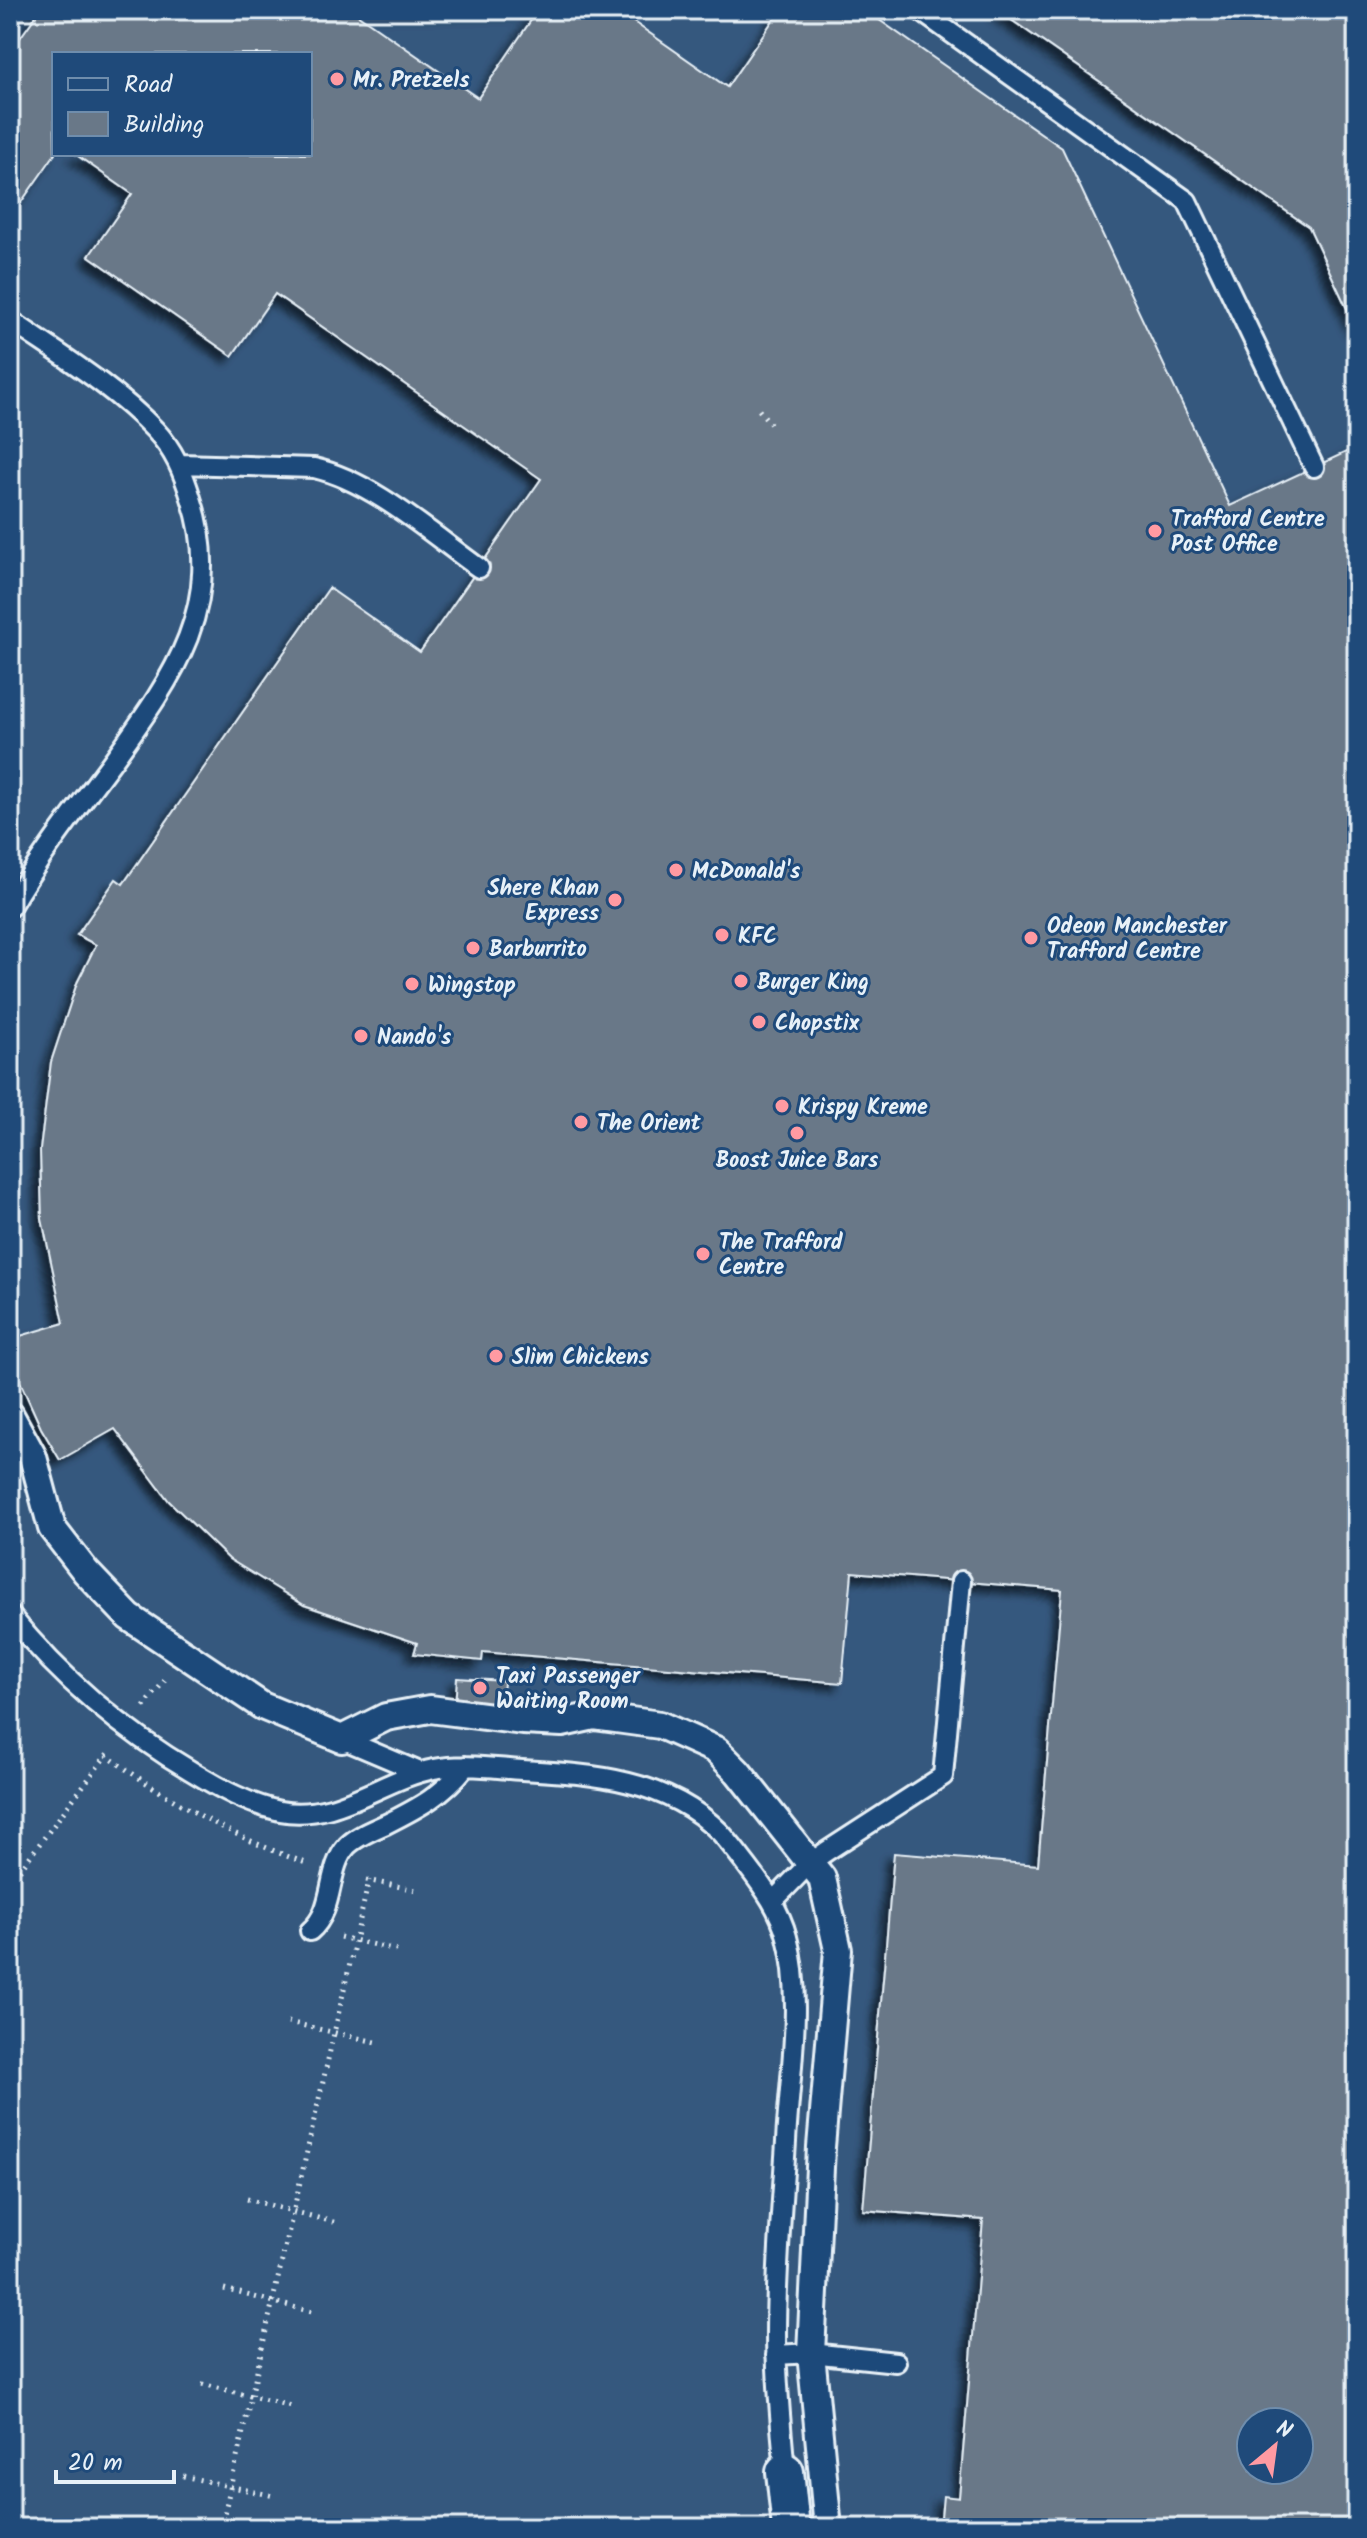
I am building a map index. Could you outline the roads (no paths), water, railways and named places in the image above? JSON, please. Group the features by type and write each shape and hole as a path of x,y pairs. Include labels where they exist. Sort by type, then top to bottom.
{"street":[{"path":"10,1415 33,1457 52,1528 86,1572 129,1617 262,1706 342,1739 386,1717 430,1709 523,1721 562,1723 594,1716 660,1725 716,1750 738,1772 822,1878 838,1950 821,2147 811,2353 828,2528"},
{"path":"785,2472 791,2528"}],"lane":[{"path":"919,10 1187,201 1314,467"},
{"path":"10,320 126,403 157,431 180,464 199,521 202,569 197,613 180,660 151,708 34,867 10,907"},
{"path":"180,464 314,468 335,473 358,482 479,568"},
{"path":"773,1901 810,1863 943,1776 961,1581"},
{"path":"10,1615 82,1691 126,1729 218,1787 248,1802 284,1812 317,1811 350,1803 420,1772 466,1766 624,1780 653,1789 702,1816 722,1834 773,1901 786,1932 795,1985 776,2355 785,2472"},
{"path":"342,1739 420,1772"},
{"path":"310,1931 322,1917 344,1851 353,1841 426,1804 442,1793 466,1766"},
{"path":"776,2355 811,2353 896,2362"}],"place":[{"name":"Mr. Pretzels","path":"337,79"},
{"name":"Trafford Centre Post Office","path":"1155,531"},
{"name":"McDonald's","path":"676,870"},
{"name":"Shere Khan Express","path":"615,900"},
{"name":"KFC","path":"722,935"},
{"name":"Odeon Manchester Trafford Centre","path":"1031,938"},
{"name":"Barburrito","path":"473,948"},
{"name":"Burger King","path":"741,981"},
{"name":"Wingstop","path":"412,984"},
{"name":"Chopstix","path":"759,1022"},
{"name":"Nando's","path":"361,1036"},
{"name":"Krispy Kreme","path":"782,1106"},
{"name":"The Orient","path":"581,1122"},
{"name":"Boost Juice Bars","path":"797,1133"},
{"name":"The Trafford Centre","path":"703,1254"},
{"name":"Slim Chickens","path":"496,1356"},
{"name":"Taxi Passenger Waiting Room","path":"480,1688"}]}
